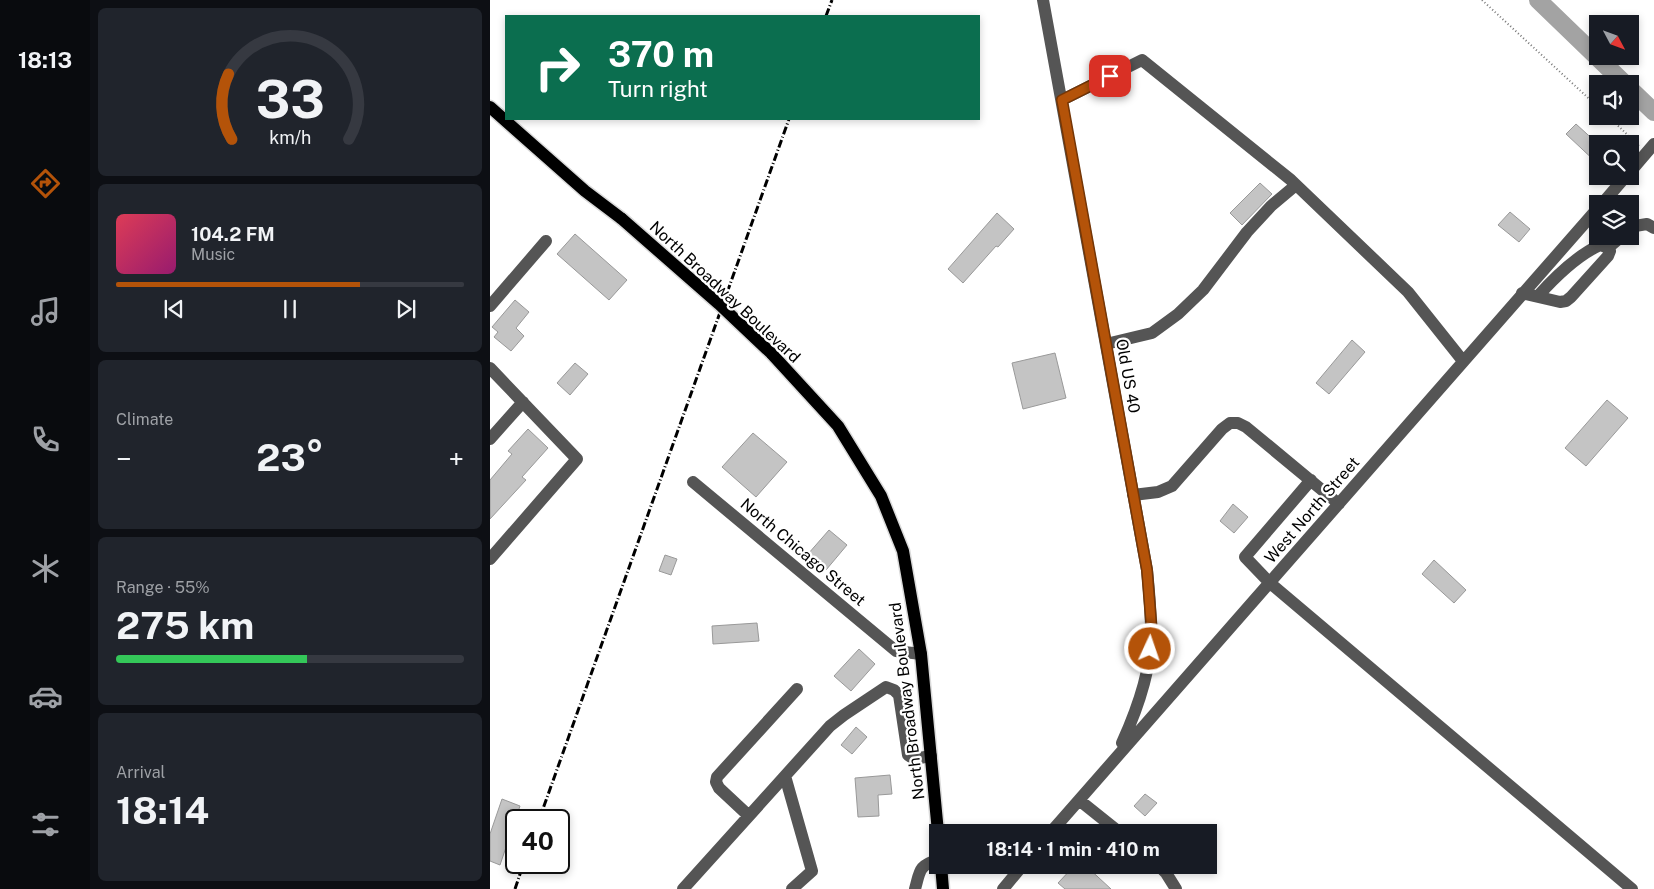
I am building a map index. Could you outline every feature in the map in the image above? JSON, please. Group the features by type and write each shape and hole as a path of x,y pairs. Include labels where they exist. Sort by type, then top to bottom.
{"main road":[{"name":"North Broadway Boulevard","path":"490,107 585,191 622,219 719,304 771,353 838,426 881,496 903,552 921,654 937,824"},
{"path":"942,874 943,889"}],"street":[{"name":"Old US 40","path":"1043,0 1147,570 1152,633 1145,681 1132,723 1117,755"},
{"path":"1062,100 1142,60 1296,184 1408,292 1464,361"},
{"path":"1639,162 1650,149"},
{"path":"1106,344 1152,333 1178,314 1203,290 1247,232 1271,206 1296,184"},
{"path":"1610,195 1618,185"},
{"name":"West North Street","path":"1058,824 1589,218"},
{"path":"1639,225 1647,224 1654,228"},
{"path":"490,306 546,241"},
{"path":"1538,296 1550,283 1591,249 1600,245 1608,248"},
{"path":"1608,248 1612,245"},
{"path":"1522,293 1560,302 1566,301 1572,297 1608,256 1610,251 1608,248"},
{"path":"490,368 577,459 490,559"},
{"path":"490,438 523,402"},
{"path":"1134,495 1158,492 1172,486 1222,430 1230,423 1238,423 1246,427 1339,504"},
{"path":"1311,480 1244,557 1270,583 1632,889"},
{"name":"North Chicago Street","path":"693,482 896,651 921,654"},
{"path":"683,889 830,726 886,687 894,690 899,696 908,755 914,759 931,756"},
{"path":"748,816 718,788 717,777 797,689"},
{"path":"785,776 812,871 792,889"},
{"path":"1079,800 1109,824"},
{"path":"915,889 921,869 929,863"},
{"path":"1002,889 1015,874"},
{"path":"1167,874 1176,889"}],"path":[{"path":"1482,0 1589,99"},
{"path":"1619,125 1650,149"}],"building":[{"path":"1576,124 1589,136 1589,156 1566,134"},
{"path":"1260,183 1272,194 1242,225 1230,213"},
{"path":"1510,212 1530,229 1519,242 1498,225"},
{"path":"997,213 1014,229 963,283 948,269"},
{"path":"575,234 627,280 609,300 557,254"},
{"path":"515,300 529,312 516,328 524,336 511,351 494,337 498,332 492,327"},
{"path":"1352,340 1365,352 1329,394 1316,383"},
{"path":"1055,353 1066,398 1023,409 1012,363"},
{"path":"575,363 588,374 570,395 557,383"},
{"path":"1607,400 1628,418 1586,466 1565,448"},
{"path":"528,429 548,448 522,477 526,480 490,519 490,480 512,454 508,451"},
{"path":"753,433 787,462 756,497 722,467"},
{"path":"1233,504 1248,517 1234,533 1220,521"},
{"path":"829,530 847,545 826,570 808,554"},
{"path":"665,555 677,559 671,575 659,571"},
{"path":"1434,560 1466,590 1454,603 1422,574"},
{"path":"757,623 759,641 713,644 712,626"},
{"path":"859,649 875,664 851,691 834,676"},
{"path":"856,727 867,737 852,754 841,745"},
{"path":"890,775 892,794 878,795 879,816 858,817 855,778"},
{"path":"1145,794 1157,803 1145,816 1134,806"},
{"path":"502,799 520,806 519,809 505,809 505,850 500,865 490,861 490,834"},
{"path":"1066,874 1095,874 1111,889 1065,889 1058,883"}],"waterway":[{"path":"1538,0 1616,75"},
{"path":"1639,98 1654,112"}],"railway":[{"path":"826,15 832,0"},
{"path":"543,809 789,120"},
{"path":"515,889 520,874"}],"route":[{"path":"1110,76 1062,100 1147,570 1152,633 1150,649"}]}
